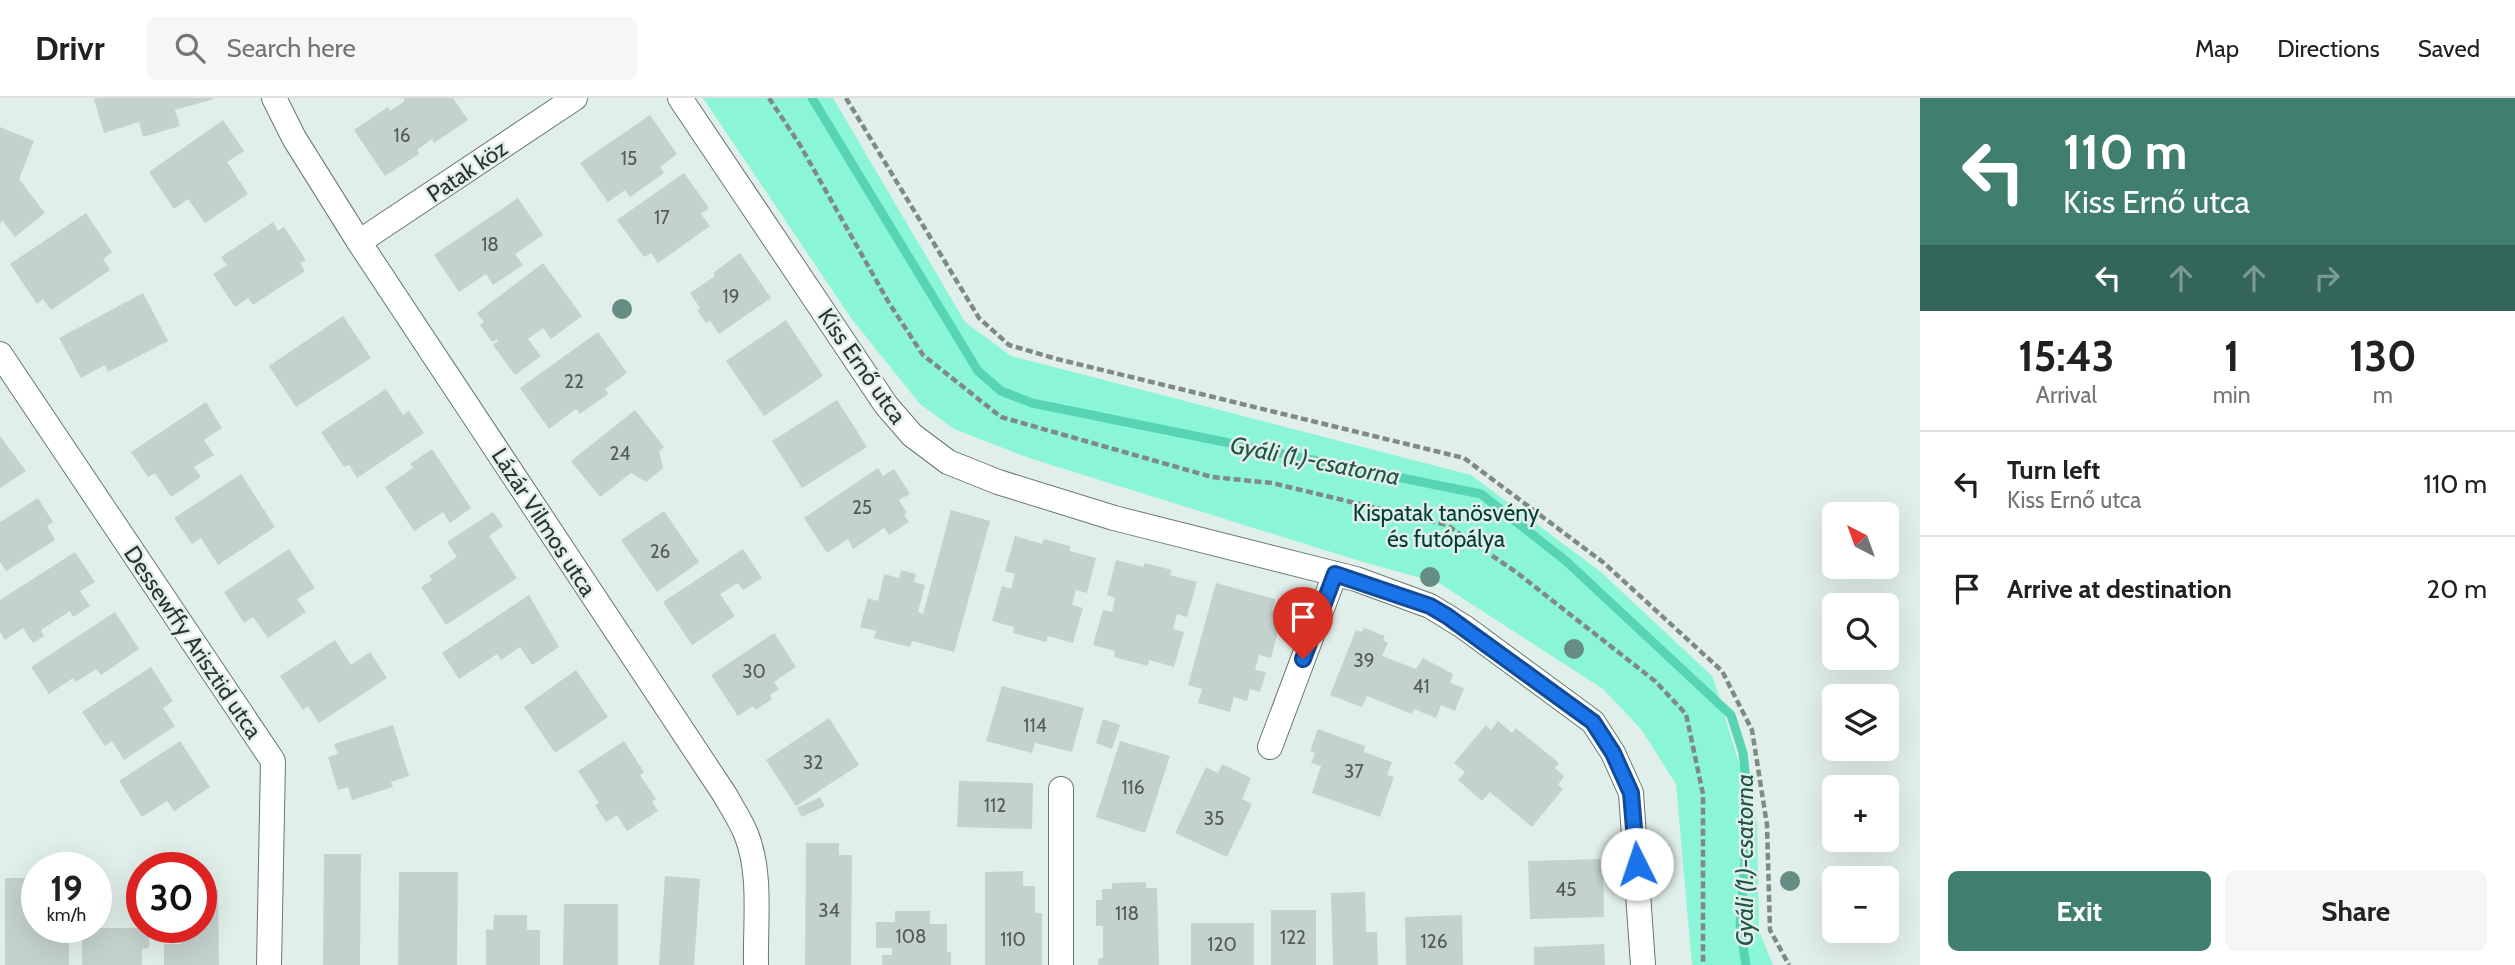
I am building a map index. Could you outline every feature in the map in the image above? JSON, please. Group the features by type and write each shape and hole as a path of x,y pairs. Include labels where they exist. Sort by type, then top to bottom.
{"street":[{"name":"Lázár Vilmos utca","path":"274,98 294,138 359,242 725,795 746,834 753,860 756,965"},
{"name":"Patak köz","path":"359,242 575,98"},
{"name":"Kiss Ernő utca","path":"680,98 886,405 912,435 948,462 998,482 1114,518 1335,574 1430,606 1464,627 1593,722 1613,753 1631,793 1643,965"},
{"name":"Dessewffy Arisztid utca","path":"0,354 273,761 269,965"},
{"path":"1270,747 1335,574"},
{"path":"1061,789 1061,965"}],"path":[{"path":"769,98 800,145 889,303 923,355 1001,417 1212,477 1272,483 1447,525 1516,572 1655,681 1686,714 1703,794 1703,965"},
{"path":"846,98 979,318 1009,345 1464,458 1604,563 1687,636 1722,671 1752,730 1767,825 1770,930 1788,965"}],"green space":[{"name":"Kispatak tanösvény és futópálya","path":"703,98 833,98 965,322 1011,356 1471,475 1601,572 1713,677 1757,823 1759,931 1773,965 1692,965 1676,784 1641,729 1603,689 1439,583 1029,458 954,429 920,404 851,318"}],"building":[{"path":"403,98 453,98 468,120 434,143 432,139 417,150 419,154 385,176 354,130 388,107 390,111 405,101"},
{"path":"94,99 214,99 175,110 180,126 143,137 139,122 104,133"},
{"path":"650,115 677,154 660,167 664,173 630,197 625,190 608,202 580,163"},
{"path":"223,120 244,151 227,162 248,194 205,223 188,199 174,209 149,172"},
{"path":"0,127 34,141 19,179 45,213 15,237 2,220 0,225"},
{"path":"684,173 709,208 701,214 710,226 658,263 651,253 644,257 617,220"},
{"path":"518,198 543,235 515,254 523,265 493,285 486,274 459,292 434,255"},
{"path":"86,213 112,252 103,259 110,270 51,310 43,299 37,304 10,264"},
{"path":"273,222 278,231 284,227 306,260 300,263 305,271 253,305 248,298 235,307 213,274 227,265 221,257"},
{"path":"740,253 771,298 719,334 710,321 706,323 690,293 715,276 713,273"},
{"path":"543,263 582,316 551,339 543,328 528,339 541,356 515,375 493,345 497,339 492,342 480,325 484,322 477,313"},
{"path":"143,293 168,341 108,372 105,365 81,378 59,338"},
{"path":"343,316 371,358 296,407 269,366"},
{"path":"786,320 823,376 764,416 726,361"},
{"path":"598,332 627,373 605,389 608,394 580,414 576,409 549,429 520,388"},
{"path":"386,389 403,415 409,411 424,433 357,478 349,465 344,467 321,432"},
{"path":"837,400 867,447 802,488 772,441"},
{"path":"206,402 222,428 204,440 214,455 194,467 201,477 171,497 155,473 148,477 131,452"},
{"path":"635,410 664,447 659,451 663,468 646,482 631,473 600,497 571,461"},
{"path":"0,436 26,471 0,488"},
{"path":"432,449 471,508 450,523 443,512 414,531 385,487 413,468 410,464"},
{"path":"878,468 883,476 894,469 910,494 899,500 909,522 889,535 884,528 853,549 848,539 827,553 804,518"},
{"path":"241,474 275,527 218,565 201,538 192,544 174,518"},
{"path":"38,498 53,522 47,526 55,540 6,571 0,562 0,522"},
{"path":"951,510 990,521 954,652 912,641 910,647 874,638 876,631 860,627 868,598 878,601 884,574 899,578 901,570 916,574 914,582 925,585 918,612 923,614"},
{"path":"664,511 699,562 657,592 621,540"},
{"path":"493,512 503,526 489,536 517,578 446,625 421,587 432,580 429,576 457,557 447,542"},
{"path":"1015,536 1042,544 1044,539 1070,546 1070,551 1096,558 1087,593 1076,590 1072,605 1083,608 1073,643 1048,636 1046,642 1013,633 1014,627 992,621 1002,586 1011,589 1015,574 1005,571"},
{"path":"289,549 315,588 297,599 306,612 268,638 253,617 244,623 224,592"},
{"path":"743,549 762,578 743,590 738,583 720,594 735,616 692,645 663,602"},
{"path":"75,552 95,582 80,591 90,606 73,617 70,611 41,630 44,636 33,643 23,628 5,640 0,632 0,600"},
{"path":"1116,560 1143,567 1145,563 1172,570 1170,575 1197,582 1187,617 1177,614 1173,629 1184,632 1174,667 1149,660 1148,666 1114,657 1115,651 1093,645 1103,610 1112,612 1115,598 1107,595"},
{"path":"1216,583 1275,599 1272,610 1283,613 1271,658 1259,655 1255,670 1266,672 1260,692 1250,689 1247,701 1234,697 1230,712 1198,703 1202,689 1188,685"},
{"path":"529,595 559,647 532,665 520,647 501,660 497,654 459,679 442,653"},
{"path":"115,612 139,649 101,675 96,669 76,682 73,678 49,694 31,667"},
{"path":"1364,628 1385,636 1383,640 1388,643 1382,656 1416,669 1423,658 1453,674 1450,683 1464,688 1455,711 1441,705 1436,718 1414,709 1412,714 1367,696 1362,707 1330,695 1356,630 1362,632"},
{"path":"774,633 796,667 774,682 779,689 770,695 772,699 756,710 753,706 738,716 711,675"},
{"path":"335,640 351,665 370,652 387,678 319,723 308,706 303,710 280,676"},
{"path":"151,667 173,701 163,708 175,726 124,760 112,741 105,746 82,712"},
{"path":"576,670 608,717 555,753 524,707"},
{"path":"1002,686 1084,708 1072,752 1035,743 1032,753 986,741"},
{"path":"829,718 859,765 796,806 766,760"},
{"path":"1103,719 1120,725 1112,749 1096,743"},
{"path":"1498,721 1512,733 1516,728 1559,763 1555,768 1564,776 1558,785 1563,789 1532,827 1490,792 1482,801 1458,780 1465,772 1454,763 1486,725 1491,730"},
{"path":"393,725 409,776 391,782 393,787 352,800 348,787 338,790 328,757 338,754 334,744"},
{"path":"1318,729 1365,746 1364,752 1392,762 1387,775 1394,777 1380,817 1312,793 1321,766 1311,763 1315,753 1310,751"},
{"path":"180,741 210,787 174,811 167,801 142,817 119,781"},
{"path":"624,741 644,772 640,775 656,799 652,802 658,811 627,831 617,815 606,822 595,805 599,803 578,771"},
{"path":"1120,741 1170,756 1145,833 1096,817"},
{"path":"1222,764 1251,778 1242,799 1252,804 1227,857 1175,833 1206,767 1218,773"},
{"path":"959,781 1033,783 1032,829 957,827"},
{"path":"820,797 825,806 802,817 797,808"},
{"path":"806,843 839,843 839,855 852,855 851,965 805,965"},
{"path":"324,854 361,854 360,965 323,965"},
{"path":"1603,859 1604,917 1530,919 1528,861"},
{"path":"1023,871 1023,886 1035,886 1035,913 1042,913 1042,965 985,965 985,872"},
{"path":"399,872 458,872 457,965 398,965"},
{"path":"665,876 700,879 694,965 659,965"},
{"path":"5,878 21,878 21,943 69,943 69,965 5,965"},
{"path":"1146,882 1146,888 1157,888 1159,965 1098,965 1098,959 1103,958 1103,926 1096,926 1096,900 1102,900 1102,889 1112,889 1112,883"},
{"path":"218,889 219,965 164,965 164,944 217,943"},
{"path":"1365,892 1366,932 1377,932 1378,965 1333,965 1331,893"},
{"path":"564,904 618,904 618,965 563,965"},
{"path":"1271,910 1316,910 1316,965 1271,965"},
{"path":"895,911 930,911 930,924 947,924 947,952 951,952 951,965 882,965 882,955 892,955 892,948 876,948 876,922 895,922"},
{"path":"494,915 527,915 527,930 540,930 540,965 486,965 486,929 493,930"},
{"path":"1462,915 1463,965 1406,965 1405,917"},
{"path":"1191,923 1254,923 1254,965 1191,965"},
{"path":"112,928 126,928 126,943 149,943 149,948 142,949 142,965 82,965 82,943 112,943"},
{"path":"1604,944 1605,965 1534,965 1534,947"}],"waterway":[{"name":"Gyáli (1.)-csatorna","path":"812,98 978,371 1001,391 1032,403 1481,494 1566,561 1731,715 1743,753 1749,808 1740,926 1746,965"}],"route":[{"path":"1303,659 1335,574 1430,606 1447,616 1593,722 1613,753 1631,793 1637,864"}]}
